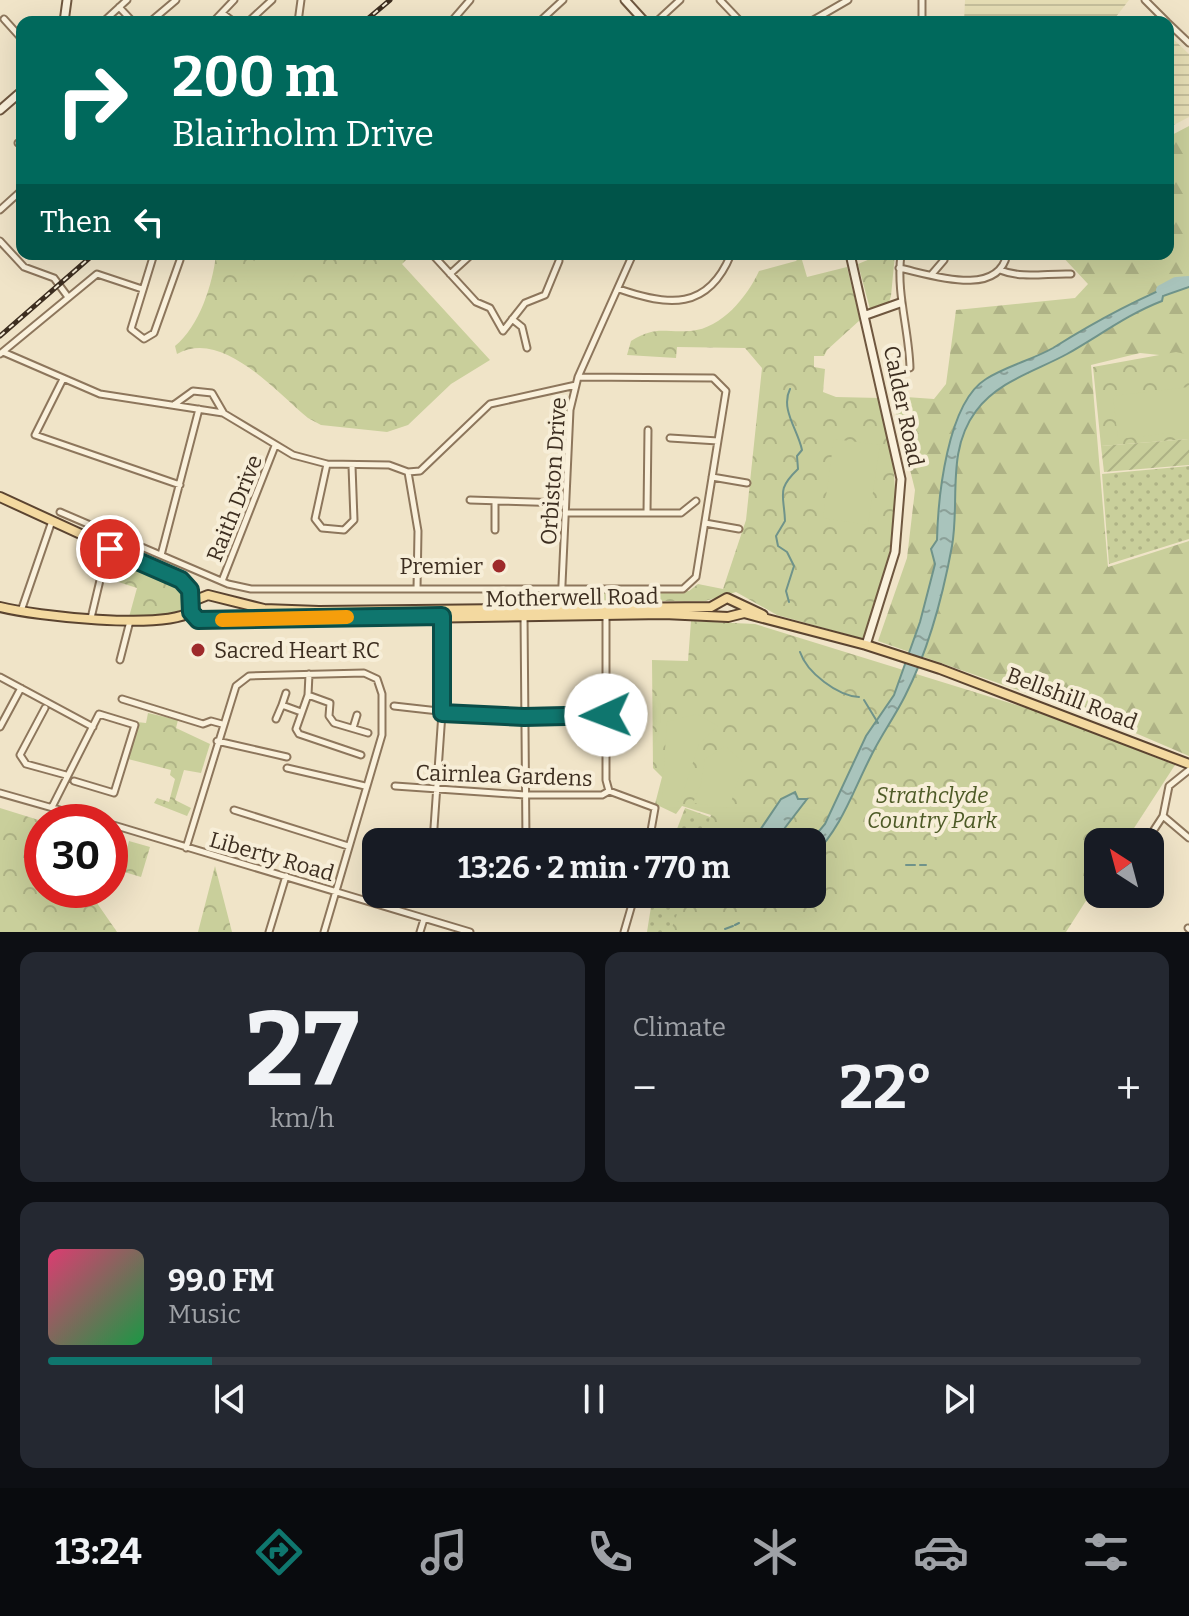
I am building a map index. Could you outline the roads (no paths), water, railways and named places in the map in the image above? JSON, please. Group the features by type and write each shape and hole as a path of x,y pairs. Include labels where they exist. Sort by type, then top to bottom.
{"main road":[{"path":"0,497 181,580 190,590 193,601 191,612 177,619 130,621 20,612 0,607"},
{"name":"Motherwell Road","path":"193,601 208,595 264,609 319,611 561,606 711,607 727,598 737,601"},
{"path":"736,615 737,601 774,622"},
{"path":"722,602 724,615"},
{"path":"229,620 234,612 233,603"},
{"name":"Motherwell Road","path":"191,612 198,620 744,613 774,622"},
{"name":"Bellshill Road","path":"774,622 866,645 940,669 1043,705 1189,764"}],"street":[{"path":"109,16 127,0"},
{"path":"157,16 176,0"},
{"path":"219,16 234,0"},
{"path":"255,16 272,0"},
{"path":"456,16 470,0"},
{"path":"546,16 563,0"},
{"path":"625,0 640,16"},
{"path":"663,16 680,0"},
{"path":"720,0 735,16"},
{"path":"820,16 848,0"},
{"path":"1145,0 1162,16"},
{"path":"119,7 127,16"},
{"path":"222,13 226,16"},
{"path":"4,19 16,32"},
{"path":"1174,28 1189,43"},
{"path":"0,110 16,96"},
{"path":"0,210 16,195"},
{"path":"0,241 16,258"},
{"path":"18,260 24,267 54,278 68,297"},
{"path":"152,260 131,329 144,339 154,333 180,260"},
{"path":"437,260 476,302 490,308 501,329 507,330 525,303 545,295 559,261"},
{"path":"450,274 465,260"},
{"name":"Orbiston Drive","path":"561,606 570,410 578,377 631,260"},
{"path":"619,289 658,303 687,298 710,286 727,260"},
{"name":"Calder Road","path":"852,260 901,479 895,552 866,645"},
{"path":"900,260 900,303 909,339 910,368"},
{"path":"932,274 942,260"},
{"path":"899,268 982,280 1000,270 1004,260"},
{"path":"1000,270 1018,277 1034,272 1071,274"},
{"path":"142,289 97,274 2,353 100,394 223,413 275,446 327,464 389,465 408,472 420,471 490,404 576,385"},
{"path":"866,315 900,303"},
{"path":"512,319 522,327 527,348"},
{"name":"Motherwell Road","path":"60,512 222,581 251,589 683,589 696,577 726,391 713,378 578,377"},
{"path":"63,379 35,435 180,485"},
{"path":"175,404 193,391 212,393 223,413"},
{"path":"161,555 199,409"},
{"path":"647,513 648,430"},
{"path":"670,438 718,441"},
{"name":"Raith Drive","path":"222,581 275,446"},
{"path":"327,464 315,519 322,528 344,530 354,520 352,466"},
{"path":"408,472 418,531 417,589"},
{"path":"712,477 747,483"},
{"path":"470,500 565,503"},
{"path":"495,501 495,530"},
{"path":"565,513 681,513 696,501"},
{"path":"20,612 52,521"},
{"path":"705,523 739,529"},
{"path":"91,618 110,549 117,536"},
{"path":"524,615 526,828"},
{"path":"606,615 609,791"},
{"path":"434,828 442,713 442,616"},
{"path":"120,660 130,621"},
{"path":"186,848 236,686 249,676 364,673 377,679 382,694 382,735 324,932"},
{"path":"309,674 308,695 296,729 303,736 361,755"},
{"path":"0,677 93,727"},
{"path":"0,727 21,688"},
{"path":"276,719 286,693"},
{"path":"308,695 330,703 329,716 334,723 368,733"},
{"path":"122,699 203,724 211,721 222,724"},
{"path":"282,705 301,712"},
{"path":"394,706 442,713 524,717 606,715"},
{"path":"45,708 20,755 26,764 66,775"},
{"path":"53,804 99,714 135,725 114,793 74,781"},
{"path":"353,728 357,715"},
{"path":"217,741 287,757"},
{"path":"287,768 365,786"},
{"path":"1155,828 1163,816 1169,786 1189,770"},
{"name":"Cairnlea Gardens","path":"395,786 525,795 602,795 609,791 655,808 651,828"},
{"path":"0,793 41,804"},
{"path":"234,810 348,846"},
{"path":"1163,816 1189,838"},
{"name":"Liberty Road","path":"128,830 470,932"},
{"path":"269,932 286,876"},
{"path":"624,932 631,908"},
{"path":"420,932 424,919"}],"water":[{"path":"1189,278 1189,287 1163,296 1162,301 1006,384 985,401 967,426 957,459 952,546 928,642 905,696 840,821 826,841 826,828 822,828 866,736 894,695 920,622 935,564 931,549 937,540 947,453 962,408 973,391 994,374 1045,352 1154,293"},
{"path":"795,792 798,799 807,799 785,828 761,828 781,799"}],"waterway":[{"path":"1161,290 1176,282 1189,281"},
{"path":"789,602 786,591 794,566 787,552 778,546 776,536 785,521 784,488 798,469 797,456 802,450 788,412 790,389"},
{"path":"800,652 809,668 824,682 859,697"},
{"path":"864,700 878,723"},
{"path":"906,865 915,865"},
{"path":"920,865 926,865"},
{"path":"735,925 739,923"},
{"path":"725,929 733,926"}],"railway":[{"path":"371,16 390,0"},
{"path":"0,336 87,260"}],"place":[{"name":"Premier","path":"499,566"},
{"name":"Sacred Heart RC","path":"198,650"}],"park label":[{"name":"Strathclyde Country Park","path":"932,808"}]}
